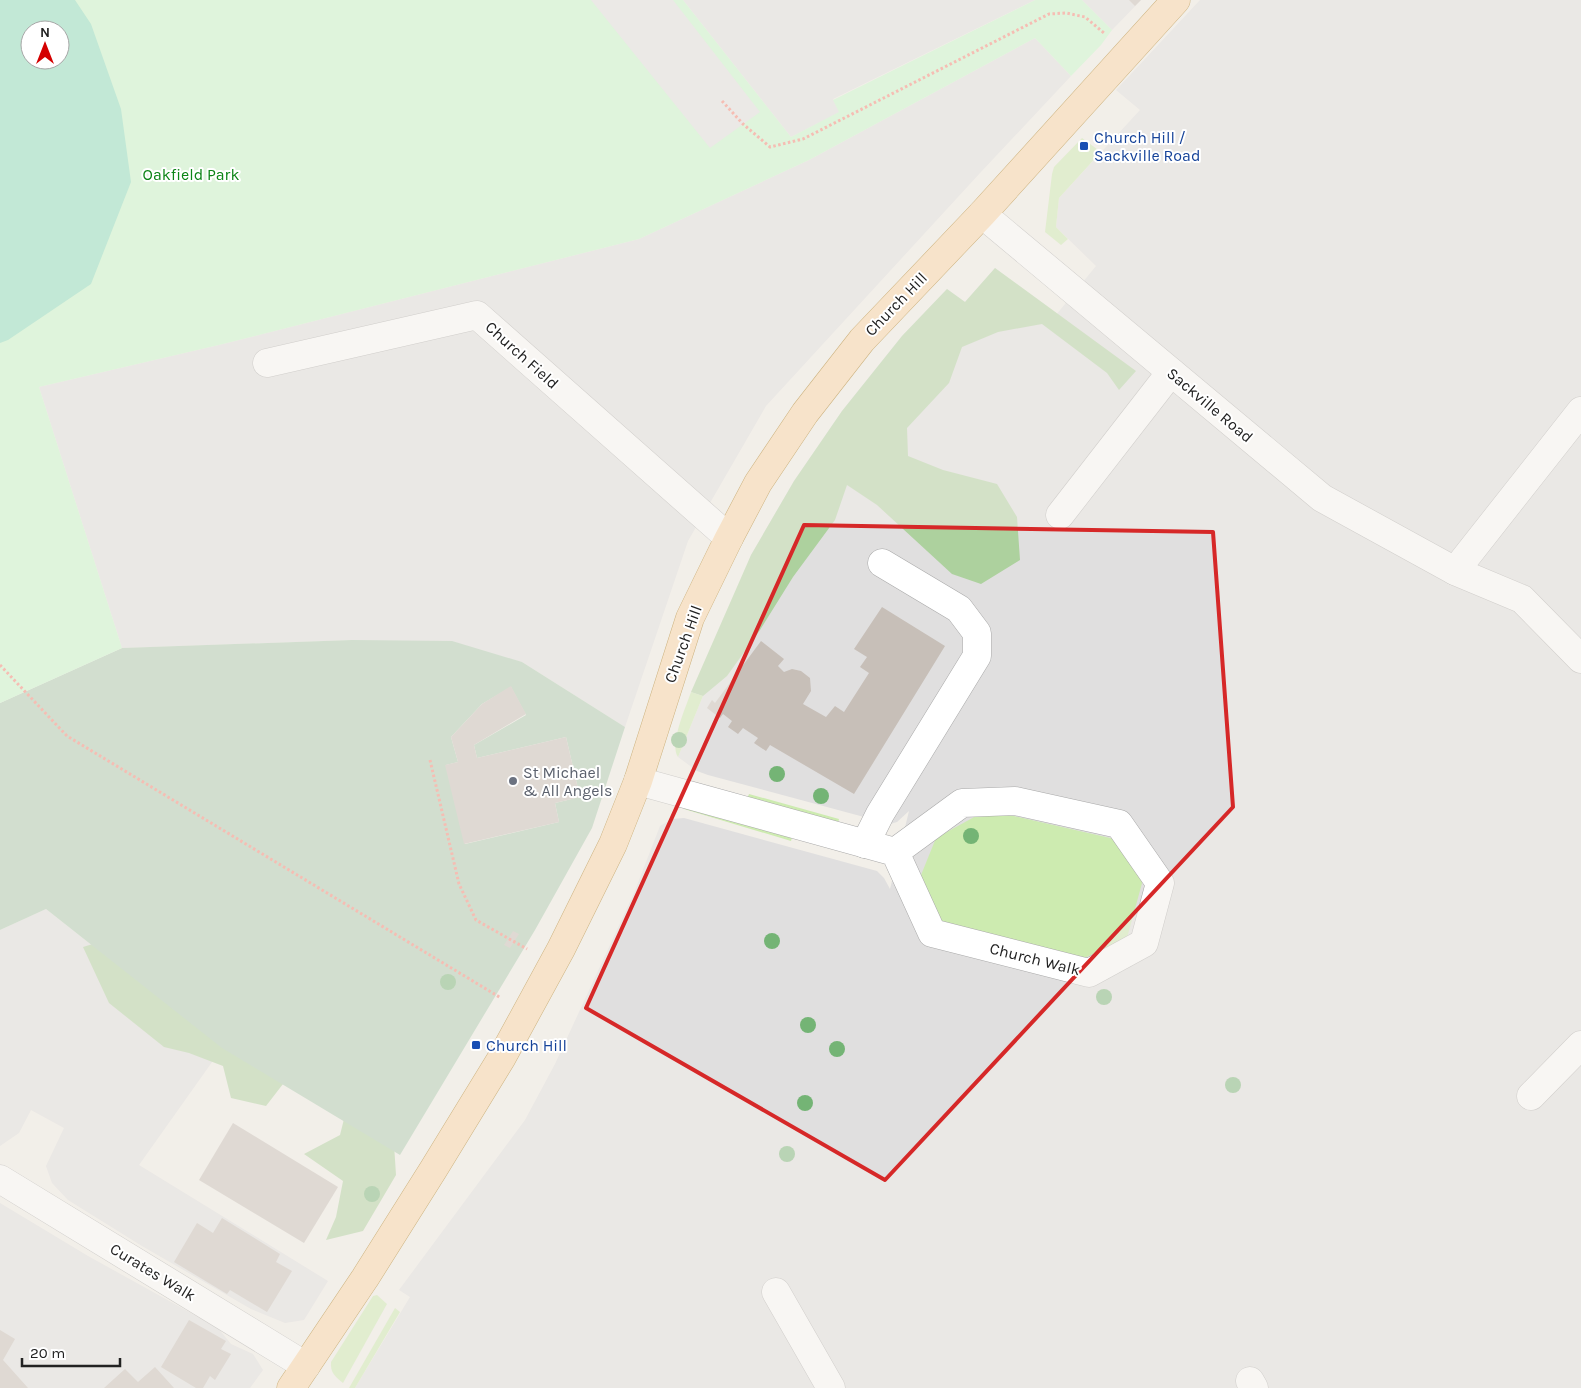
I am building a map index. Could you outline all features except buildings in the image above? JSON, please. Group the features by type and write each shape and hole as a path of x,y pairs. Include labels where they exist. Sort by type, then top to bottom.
{"main road":[{"name":"Church Hill","path":"290,1388 365,1278 412,1203 501,1059 553,964 613,844 638,781 690,618 758,483 811,405 862,340 982,214 1176,0"}],"street":[{"name":"Sackville Road","path":"982,214 1322,498 1455,571 1522,599 1581,659"},
{"name":"Church Field","path":"267,362 478,315 729,538"},
{"path":"1060,514 1171,372"},
{"path":"1455,571 1581,411"},
{"path":"865,844 880,814 977,656 977,633 959,609 882,563"},
{"path":"638,781 895,852"},
{"name":"Church Walk","path":"1014,801 1119,824 1160,883 1144,943 1089,973 932,933 895,852 962,803 1014,801"},
{"path":"1531,1096 1581,1045"},
{"name":"Curates Walk","path":"0,1179 306,1366"},
{"path":"776,1292 831,1388"}],"path":[{"path":"722,101 743,124 770,147 803,139 1048,14 1066,13 1085,16 1127,54"},
{"path":"0,665 68,736 466,979 526,1012"},
{"path":"430,760 459,884 476,920 553,964"}],"highlighted area":[{"path":"804,525 1213,532 1233,807 885,1180 586,1008"}],"shaded area":[{"path":"591,0 673,0 760,112 710,148"},
{"path":"683,0 1035,0 833,99 840,112 791,137"},
{"path":"1082,0 1141,0 1112,30"},
{"path":"1200,0 1581,0 1581,1388 355,1388 410,1297 399,1290 525,1120 555,1064 634,893 660,826 672,819 684,818 877,871 884,878 890,889 909,811 897,822 890,824 708,775 697,771 678,757 703,696 751,555 794,481 842,411 902,336 947,289 965,302 995,268 1056,315 1096,266 1056,227 1059,198 1140,110 1116,90"},
{"path":"1035,38 1071,76 766,406 688,541 625,727 522,662 352,640 122,648 39,387 223,344 639,239 809,160"},
{"path":"46,909 222,1048 139,1165 328,1281 304,1320 285,1323 251,1309 142,1246 68,1200 52,1183 46,1166 64,1128 31,1110 19,1133 0,1146 0,930"},
{"path":"0,1203 88,1256 218,1328 231,1344 253,1354 263,1370 250,1388 0,1388"}],"green space":[{"name":"Oakfield Park","path":"0,0 683,0 791,137 839,112 833,100 1035,0 1082,0 1112,30 1101,45 1071,76 1035,38 809,160 639,239 223,344 39,387 122,648 0,703"},
{"path":"0,0 75,0 91,24 121,109 131,182 91,284 8,340 0,343"},
{"path":"1082,138 1101,152 1059,198 1056,227 1068,239 1061,245 1045,232 1052,174 1054,167"},
{"path":"995,268 1136,371 1119,390 1107,373 1042,324 998,332 962,347 949,383 907,428 908,456 943,470 997,484 1017,517 1020,560 981,584 952,574 877,505 847,485 835,520 793,577 760,630 727,676 703,696 691,692 751,555 794,481 842,411 902,336 947,289 965,302"},
{"path":"352,640 452,641 522,662 625,727 592,828 535,930 400,1155 222,1048 46,909 0,930 0,703 122,648","holes":["511,687 526,715 474,745 477,758 566,737 580,797 555,803 559,822 465,844 446,765 458,762 451,737 482,704"]},
{"path":"691,692 703,696 678,757 676,751 677,735"},
{"path":"749,794 839,819 838,823 747,799"},
{"path":"685,807 792,837 791,841 684,809"},
{"path":"987,810 1119,840 1144,876 1127,938 1078,961 939,924 919,880 936,838"},
{"path":"132,932 392,1113 396,1175 363,1231 326,1240 336,1217 343,1181 304,1154 340,1135 351,1091 300,1062 266,1106 231,1098 223,1066 189,1053 164,1047 109,1003 83,947"},
{"path":"377,1295 387,1304 343,1383 331,1369 331,1362 373,1296"},
{"path":"395,1308 400,1312 355,1388 349,1388"}],"place":[{"name":"Church Hill / Sackville Road","path":"1084,146"},
{"name":"St Michael & All Angels","path":"513,781"},
{"name":"Church Hill","path":"476,1045"}]}
